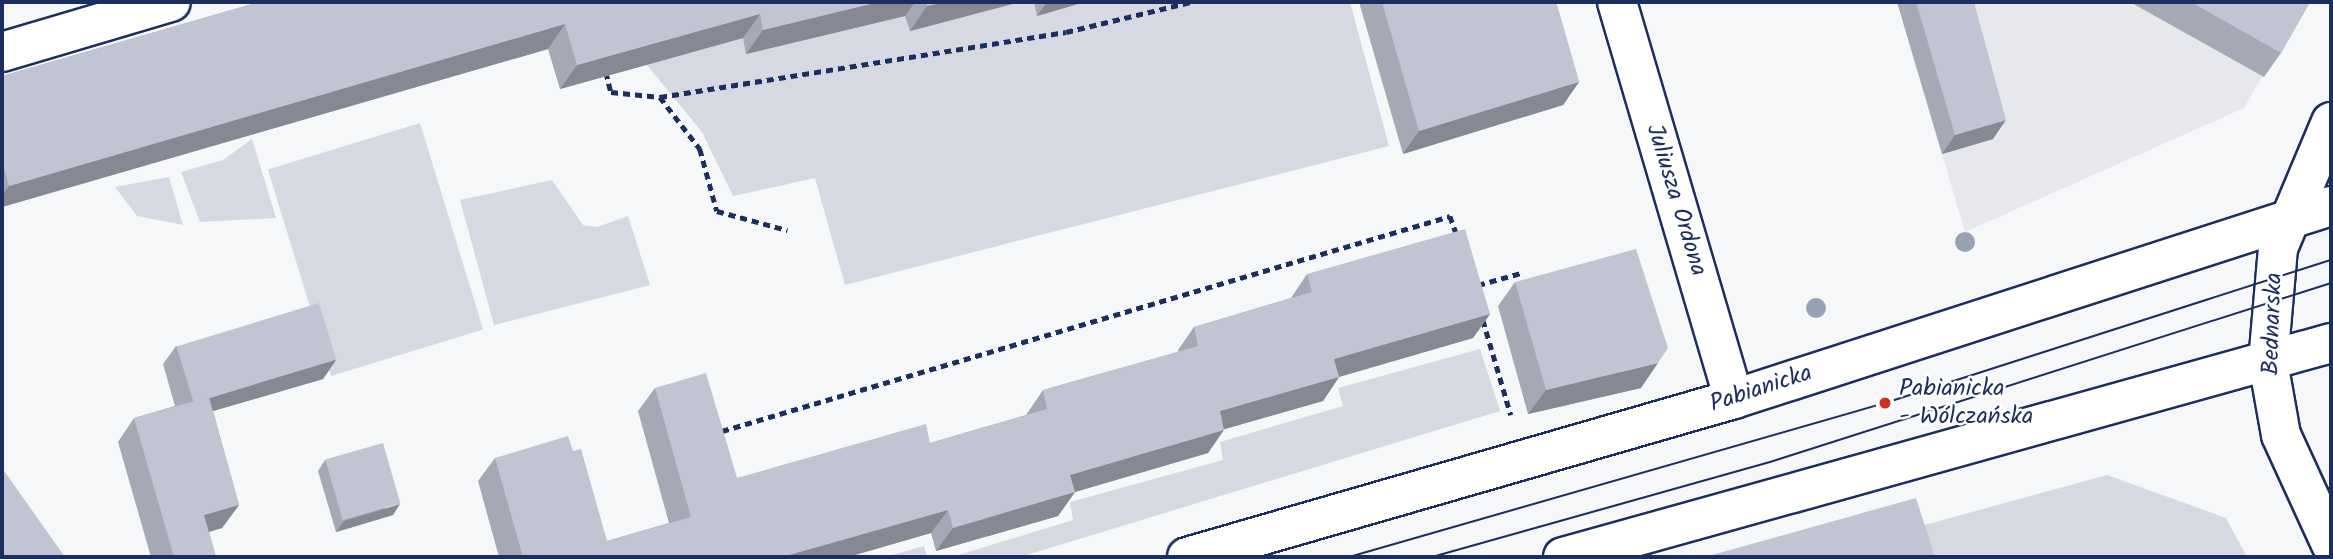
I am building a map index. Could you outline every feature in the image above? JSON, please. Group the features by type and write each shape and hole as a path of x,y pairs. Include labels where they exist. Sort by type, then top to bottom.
{"street":[{"path":"2,52 171,2"},
{"name":"Juliusza Ordona","path":"1617,2 1734,399"},
{"name":"Bednarska","path":"2331,122 2287,219 2272,279 2267,362 2285,444 2331,544"},
{"name":"Pabianicka","path":"1186,557 1734,399 2331,206"},
{"path":"1563,557 2331,343"}],"path":[{"path":"604,66 611,92 660,97 1066,32 1191,2"},
{"path":"660,97 700,149 717,211 787,230"},
{"path":"724,442 721,429 1450,216 1460,243"},
{"path":"1473,287 1521,273"},
{"path":"1470,276 1477,300"},
{"path":"1481,313 1516,430"}],"shaded area":[{"path":"1020,2 1034,2 1038,16 1085,2 1350,2 1389,146 845,285 815,178 733,196 702,132 646,64 743,38 905,16 911,30"},
{"path":"1897,2 2304,2 2244,108 1965,232"},
{"path":"420,123 483,330 331,376 268,169"},
{"path":"252,139 276,218 200,222 181,172 223,160"},
{"path":"169,177 183,225 137,216 115,187"},
{"path":"552,180 583,225 597,227 628,216 650,285 494,325 460,200"},
{"path":"1480,349 1500,411 1020,557 952,557 1073,520 1070,502 1223,460 1220,442 1343,406 1338,388"},
{"path":"2107,475 2226,518 2247,557 1919,557 1910,529"},
{"path":"924,546 927,557 885,557"}],"building":[{"path":"259,2 879,2 763,30 760,14 577,65 565,24 9,186 2,162 2,76"},
{"path":"926,2 945,2 927,6"},
{"path":"1382,2 1556,2 1579,82 1419,131"},
{"path":"1916,2 1974,2 2006,120 1955,135"},
{"path":"2191,2 2310,2 2281,53"},
{"path":"1465,229 1490,314 1334,359 1339,377 1220,411 1224,430 1070,475 1075,492 953,528 948,510 782,557 523,557 495,458 568,436 573,451 581,449 607,541 691,517 655,388 706,373 737,478 926,424 930,443 1047,409 1043,390 1198,346 1194,327 1312,292 1307,274"},
{"path":"1636,249 1668,348 1658,363 1546,390 1515,282"},
{"path":"319,303 336,359 194,403 177,347"},
{"path":"209,397 239,505 204,515 216,557 174,557 134,418"},
{"path":"383,443 400,504 343,520 325,460"},
{"path":"2,468 65,557 2,557"},
{"path":"1916,498 1935,557 1705,557"}],"tram line":[{"path":"1349,557 1885,403 2331,260"},
{"path":"1432,557 1770,462 2331,283"}],"place":[{"name":"Pabianicka - Wólczańska","path":"1885,403"}]}
